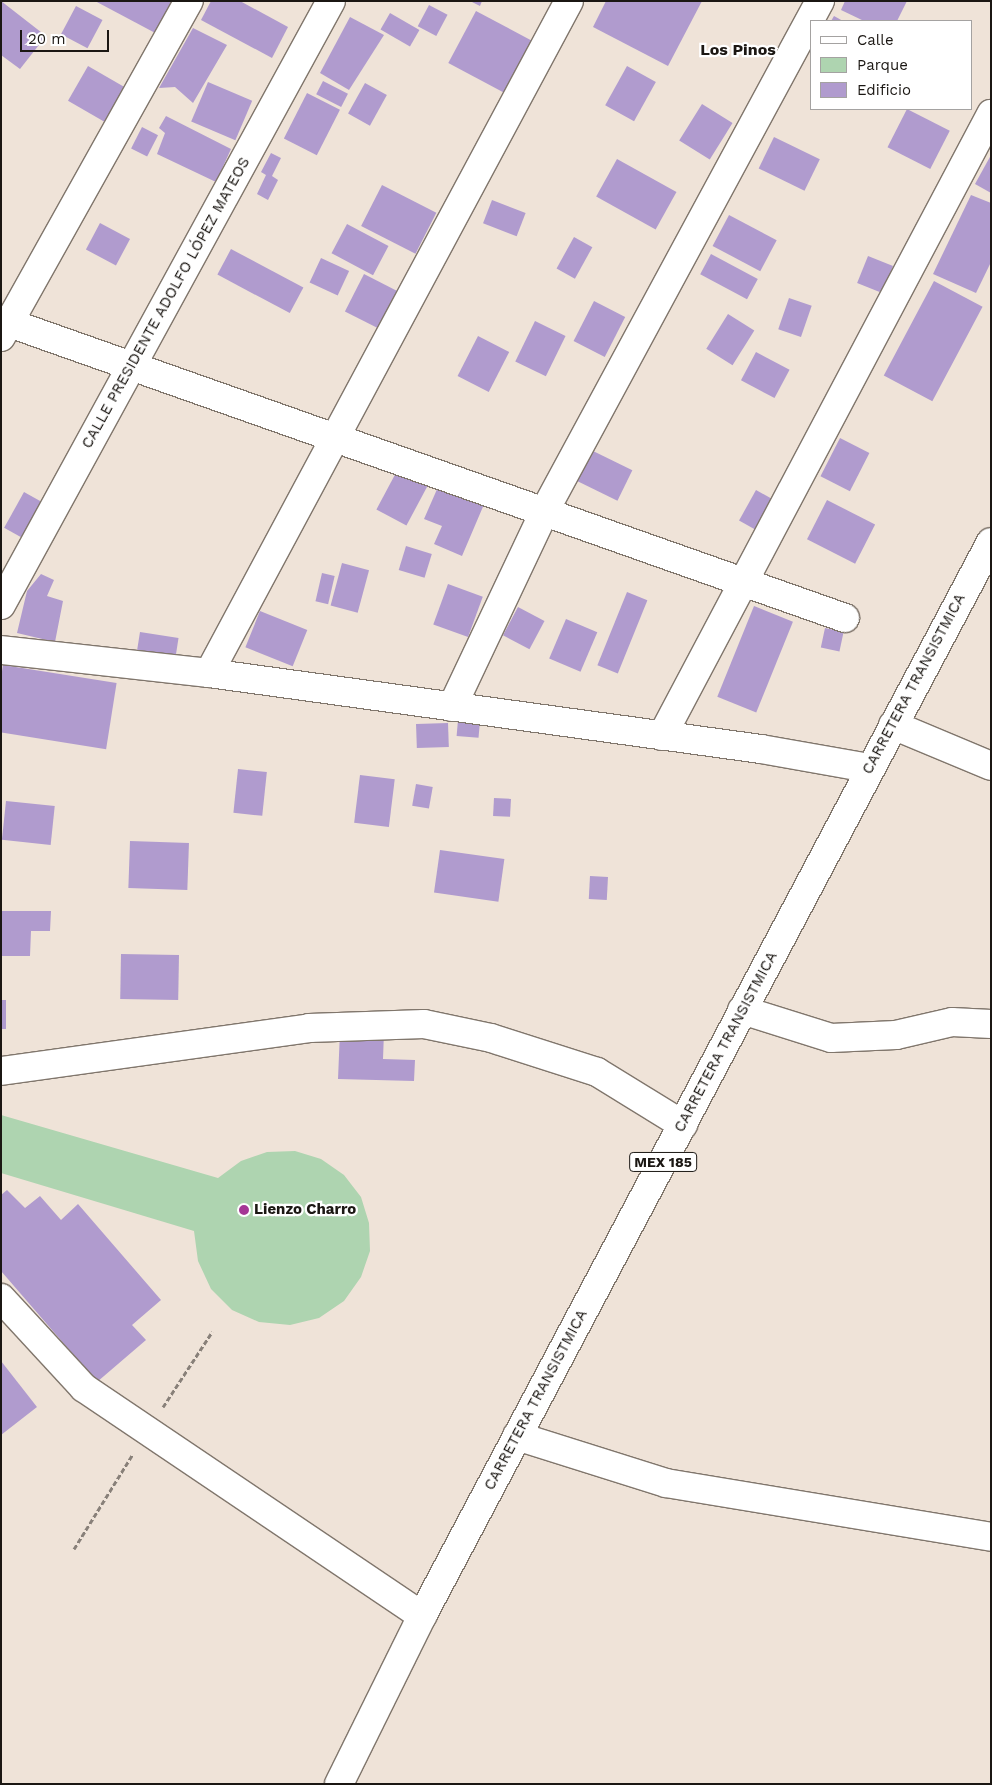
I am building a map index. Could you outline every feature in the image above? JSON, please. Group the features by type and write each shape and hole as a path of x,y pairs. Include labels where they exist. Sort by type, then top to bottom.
{"street":[{"path":"189,1 4,326 132,366 334,440 844,618"},
{"name":"CALLE PRESIDENTE ADOLFO LÓPEZ MATEOS","path":"1,605 331,1"},
{"path":"209,673 570,1"},
{"path":"452,707 544,512 820,1"},
{"path":"662,736 991,114"},
{"name":"CARRETERA TRANSISTMICA","path":"339,1784 422,1616 869,768 991,542"},
{"path":"1,650 209,673 662,736 869,768"},
{"path":"893,725 991,766"},
{"path":"742,1010 831,1038 896,1036 952,1022 991,1024"},
{"path":"1,1071 309,1028 424,1024 491,1038 598,1072 682,1125"},
{"path":"1,1298 84,1388 422,1616"},
{"path":"517,1436 666,1483 991,1537"}],"path":[{"path":"74,1550 148,1430 212,1332"}],"green space":[{"name":"Lienzo Charro","path":"1,1115 218,1178 241,1161 267,1152 295,1151 321,1159 344,1175 361,1197 369,1223 370,1251 361,1277 344,1301 319,1318 290,1325 259,1322 232,1310 211,1289 198,1261 194,1231 1,1173"}],"building":[{"path":"1,1 46,36 20,69 1,55"},
{"path":"95,1 178,1 159,35"},
{"path":"211,1 240,1 288,27 272,58 201,20"},
{"path":"470,1 482,1 480,6"},
{"path":"606,1 702,1 668,66 593,27"},
{"path":"845,1 907,1 898,20 862,20 841,10"},
{"path":"429,5 448,15 436,36 418,26"},
{"path":"76,6 102,20 87,48 61,34"},
{"path":"476,11 535,42 507,95 448,63"},
{"path":"390,13 419,30 410,46 380,29"},
{"path":"834,16 841,20 832,20"},
{"path":"350,17 384,35 349,90 320,73"},
{"path":"193,28 227,45 193,103 175,87 159,88"},
{"path":"88,66 130,90 110,125 68,101"},
{"path":"627,66 656,82 634,121 605,105"},
{"path":"323,81 348,94 341,107 316,94"},
{"path":"208,82 252,101 235,140 191,122"},
{"path":"365,83 387,95 370,126 348,114"},
{"path":"307,93 340,110 317,155 284,138"},
{"path":"702,104 733,123 710,160 679,140"},
{"path":"906,110 950,131 930,169 887,147"},
{"path":"166,116 231,149 216,182 157,154 165,133 159,128"},
{"path":"142,127 158,135 147,157 131,148"},
{"path":"774,137 820,159 804,191 759,168"},
{"path":"271,153 281,158 272,176 278,180 268,200 257,194 266,175 261,172"},
{"path":"991,155 991,193 975,184"},
{"path":"617,159 676,192 656,230 596,197"},
{"path":"382,185 436,213 415,254 361,226"},
{"path":"971,195 991,203 991,262 976,293 933,274"},
{"path":"492,200 526,213 517,236 483,223"},
{"path":"729,215 777,240 760,271 713,246"},
{"path":"100,223 130,239 116,265 86,249"},
{"path":"347,224 388,246 373,275 332,253"},
{"path":"574,237 592,247 575,279 557,268"},
{"path":"231,249 303,287 290,313 217,275"},
{"path":"711,254 758,279 747,299 700,274"},
{"path":"868,256 893,266 882,293 857,283"},
{"path":"321,258 349,271 338,296 310,282"},
{"path":"364,274 400,292 381,330 345,311"},
{"path":"934,281 983,307 932,401 884,375"},
{"path":"789,298 812,306 801,337 778,329"},
{"path":"594,301 625,317 605,357 574,341"},
{"path":"728,314 754,330 733,365 706,349"},
{"path":"535,321 566,336 546,376 515,361"},
{"path":"478,336 509,352 489,392 458,376"},
{"path":"756,352 790,370 775,398 741,380"},
{"path":"840,438 869,453 850,491 820,476"},
{"path":"591,450 632,470 617,501 576,481"},
{"path":"398,469 428,485 406,526 376,510"},
{"path":"438,487 485,502 462,556 434,544 442,526 424,519"},
{"path":"756,490 776,501 759,532 739,521"},
{"path":"24,492 42,502 22,538 4,528"},
{"path":"827,500 875,525 855,564 807,539"},
{"path":"406,546 432,554 425,578 399,570"},
{"path":"342,563 369,570 358,613 331,606"},
{"path":"322,573 335,576 328,604 315,601"},
{"path":"41,574 54,580 47,596 63,601 55,642 17,633 27,591"},
{"path":"448,584 483,597 468,637 433,624"},
{"path":"627,592 647,600 618,673 597,665"},
{"path":"754,606 793,622 756,713 717,697"},
{"path":"518,607 544,621 529,649 503,635"},
{"path":"260,611 307,630 293,666 245,647"},
{"path":"566,619 597,632 580,672 549,659"},
{"path":"825,628 844,632 839,652 821,648"},
{"path":"140,632 179,638 176,656 137,650"},
{"path":"3,665 117,683 106,749 1,733 1,678"},
{"path":"458,720 480,722 479,738 457,736"},
{"path":"448,723 449,747 417,748 416,724"},
{"path":"238,769 267,772 262,816 233,813"},
{"path":"360,775 395,779 389,827 354,823"},
{"path":"416,784 433,787 429,809 412,806"},
{"path":"494,798 511,799 510,817 493,816"},
{"path":"6,801 55,806 51,845 2,840"},
{"path":"130,841 189,843 187,890 128,888"},
{"path":"440,850 504,859 498,902 434,893"},
{"path":"590,876 608,877 607,900 589,899"},
{"path":"1,911 51,911 50,931 31,931 30,956 1,956"},
{"path":"121,954 179,955 178,1000 120,999"},
{"path":"1,1000 6,1000 6,1029 1,1029"},
{"path":"340,1031 384,1032 383,1059 415,1060 414,1081 338,1079"},
{"path":"7,1190 25,1208 40,1196 61,1220 78,1204 161,1300 132,1325 146,1340 97,1382 1,1271 1,1195"},
{"path":"1,1361 37,1407 1,1435"}],"place":[{"name":"Lienzo Charro","path":"244,1210"}],"district":[{"name":"Los Pinos","path":"738,50"}]}
